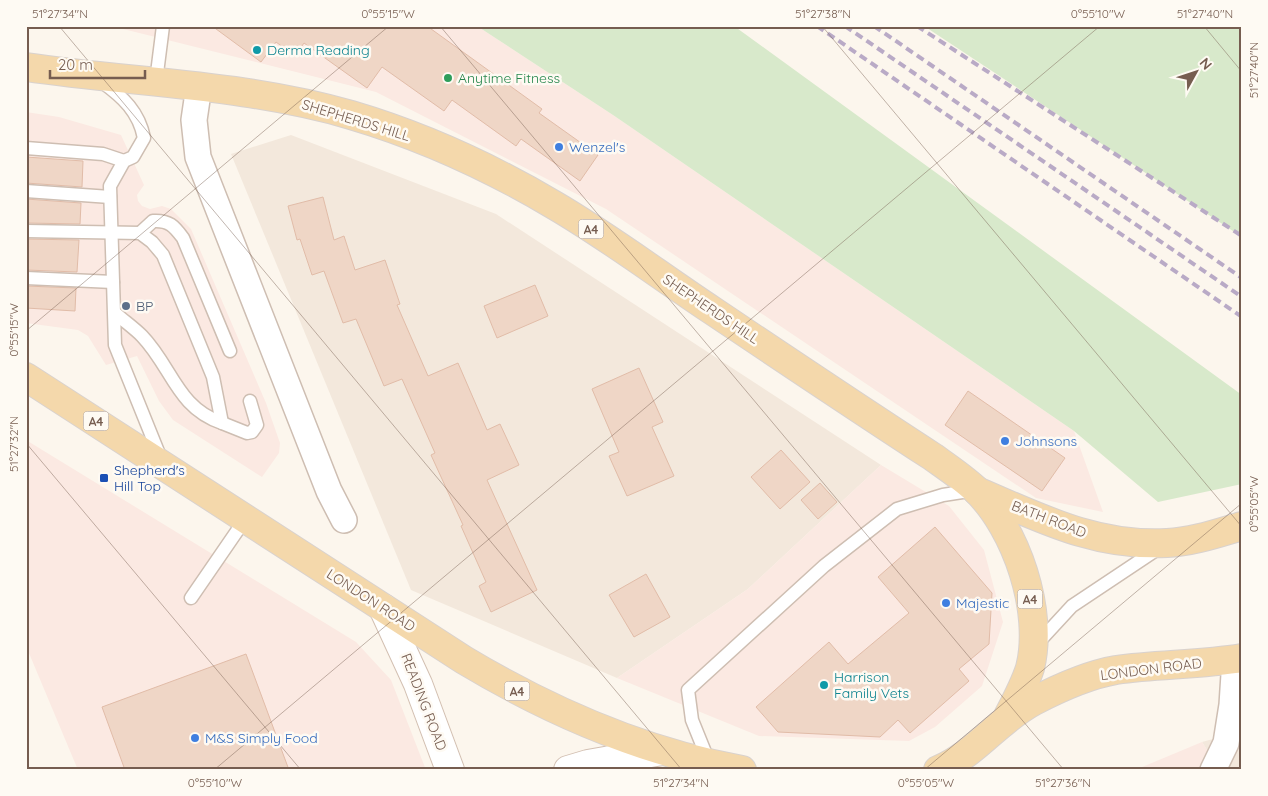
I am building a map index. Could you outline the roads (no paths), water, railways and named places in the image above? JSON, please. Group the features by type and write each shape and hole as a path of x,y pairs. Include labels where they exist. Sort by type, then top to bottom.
{"main road":[{"name":"SHEPHERDS HILL","path":"26,67 96,78 156,81 198,86 271,97 350,115 434,144 479,164 552,204 598,233 933,457 976,490 1005,530 1024,575 1033,615 1033,648 1029,668 1008,716"},
{"name":"LONDON ROAD","path":"26,377 464,660 525,696 662,751 710,764 742,770"},
{"name":"BATH ROAD","path":"976,490 1062,528 1130,542 1180,541 1242,526"},
{"name":"LONDON ROAD","path":"938,770 976,748 1008,716 1056,691 1100,674 1238,659"}],"street":[{"path":"198,86 194,120 198,157 329,491 344,520"},
{"name":"READING ROAD","path":"383,608 418,684 450,770"},
{"path":"1213,770 1226,743 1238,659"},
{"path":"568,770 588,764 662,751"}],"lane":[{"path":"156,81 163,26"},
{"path":"96,78 129,105 142,126 144,138 133,157 124,161 110,186 110,234 115,313 114,345 164,466"},
{"path":"26,148 103,154 124,161"},
{"path":"26,191 110,197"},
{"path":"140,233 153,221 163,220 172,225 183,238 230,351"},
{"path":"26,231 110,234 140,233 152,242 163,255 213,377 222,423"},
{"path":"26,278 113,282"},
{"path":"115,313 142,336 184,397 198,412 248,433 252,432 257,425 250,401"},
{"path":"710,764 692,720 688,690 824,566 897,509 943,494 976,490"},
{"path":"191,598 246,518"},
{"path":"1033,648 1072,606 1180,541"}],"railway":[{"path":"817,26 1242,317"},
{"path":"845,26 1242,297"},
{"path":"874,26 1242,278"},
{"path":"917,26 1242,236"}],"place":[{"name":"Derma Reading","path":"257,50"},
{"name":"Anytime Fitness","path":"448,78"},
{"name":"Wenzel's","path":"559,147"},
{"name":"BP","path":"126,306"},
{"name":"Johnsons","path":"1005,441"},
{"name":"Shepherd's Hill Top","path":"104,478"},
{"name":"Majestic","path":"946,603"},
{"name":"Harrison Family Vets","path":"824,685"},
{"name":"M&S Simply Food","path":"195,738"}]}
